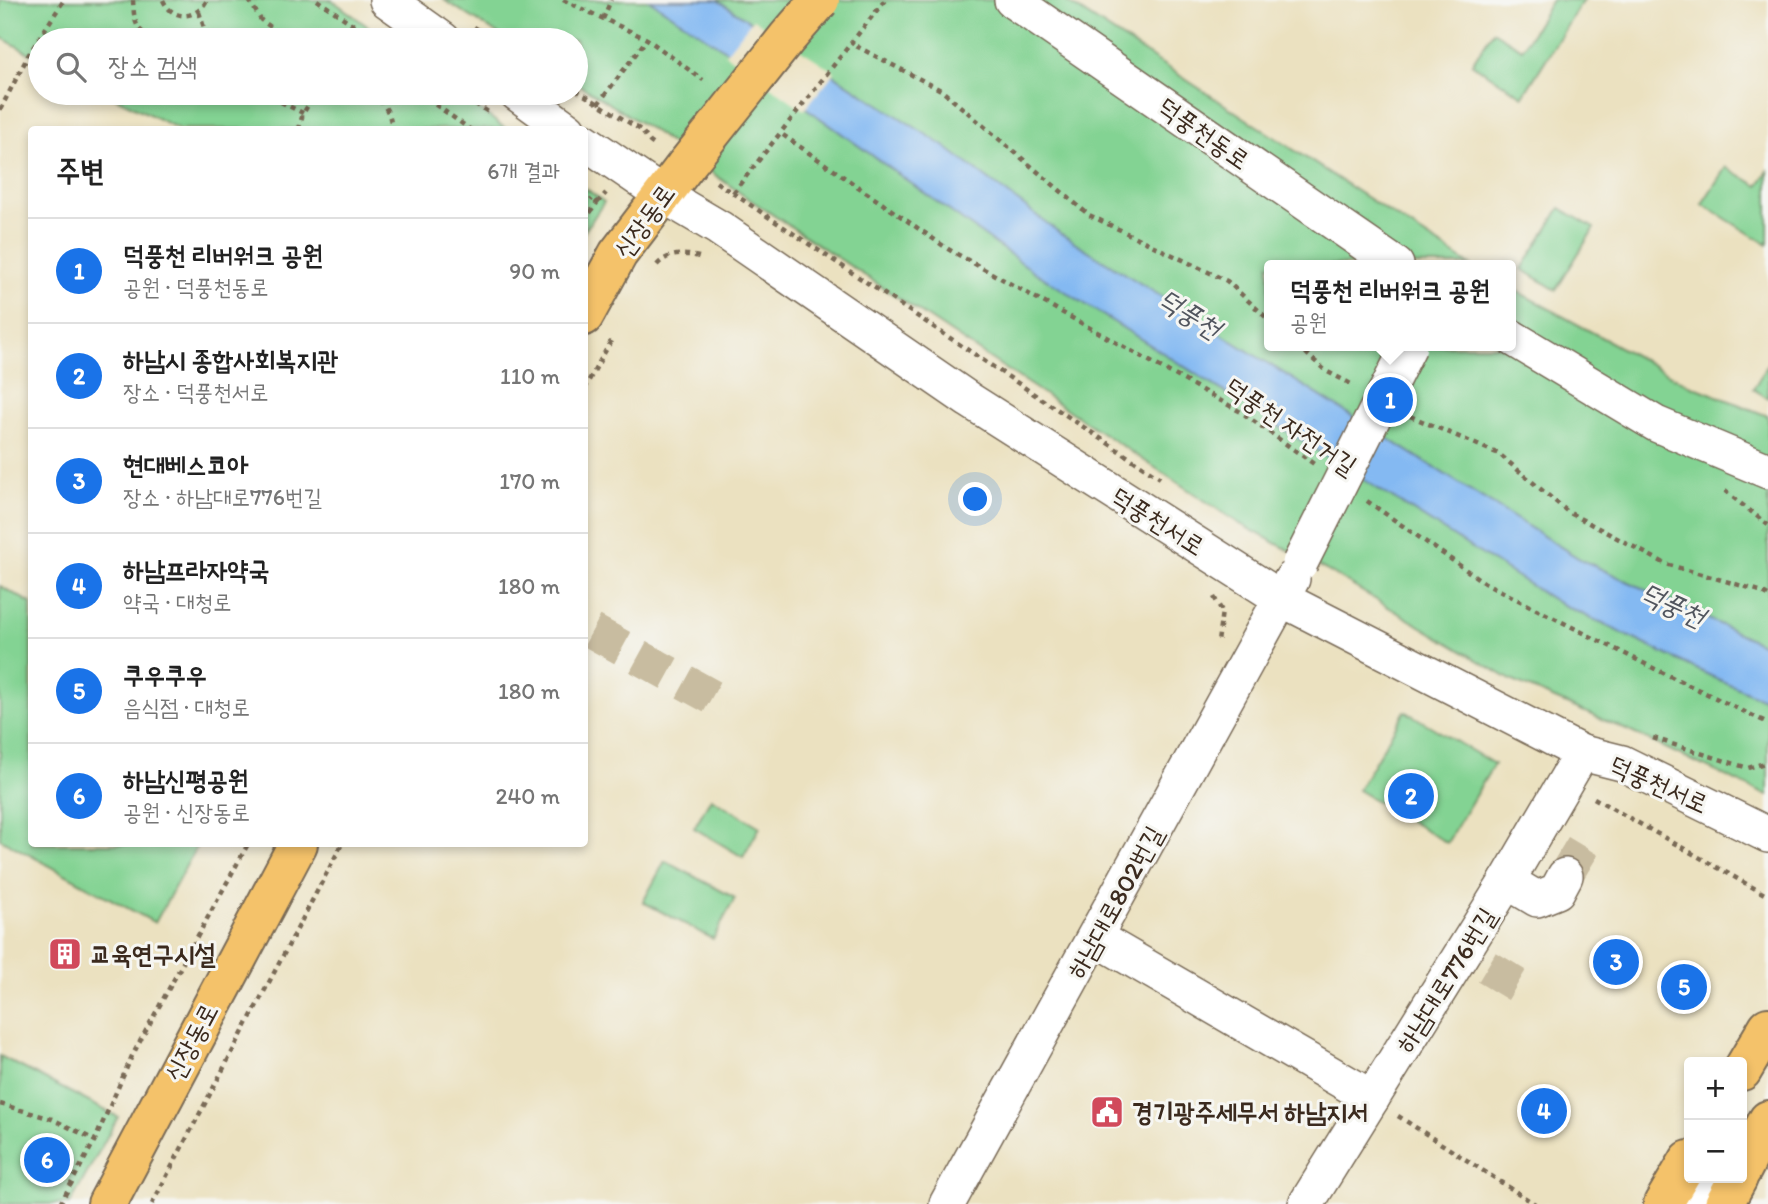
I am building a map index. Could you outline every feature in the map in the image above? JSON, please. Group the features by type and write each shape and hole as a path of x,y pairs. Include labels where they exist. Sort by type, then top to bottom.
{"main road":[{"name":"신장동로","path":"588,309 618,254 787,38 820,0"},
{"name":"신장동로","path":"107,1204 296,847"},
{"path":"1747,1063 1768,1027"},
{"path":"1747,1160 1768,1120"},
{"path":"1663,1204 1684,1168"},
{"path":"1724,1204 1735,1183"}],"street":[{"path":"387,0 426,28"},
{"name":"덕풍천동로","path":"1012,0 1389,260"},
{"path":"534,105 562,126"},
{"name":"덕풍천서로","path":"588,144 663,195 719,228 969,400 1282,599 1582,753 1622,763 1768,835"},
{"path":"1516,340 1656,424 1768,471"},
{"name":"하남대로802번길","path":"947,1204 1282,599 1406,351"},
{"name":"하남대로776번길","path":"1306,1204 1380,1104 1475,960 1507,881 1582,753"},
{"path":"1507,881 1537,899 1557,891 1565,876"},
{"path":"1096,938 1380,1104"},
{"path":"1747,1138 1768,1111"},
{"path":"1697,1204 1711,1183"}],"path":[{"path":"46,28 64,0"},
{"path":"133,0 138,28"},
{"path":"163,0 171,11 185,16 199,12 207,0"},
{"path":"249,0 261,20 271,28"},
{"path":"317,0 358,28"},
{"path":"563,0 647,39 703,80"},
{"path":"603,19 611,0"},
{"path":"885,0 733,193 1161,479"},
{"path":"199,12 204,28"},
{"path":"598,104 647,39"},
{"path":"856,46 941,90 1089,215 1227,282 1264,315"},
{"path":"0,110 28,56"},
{"path":"588,98 641,130"},
{"path":"287,105 303,113"},
{"path":"300,126 307,105"},
{"path":"385,105 392,126"},
{"path":"436,105 465,126"},
{"name":"덕풍천 자전거길","path":"783,135 948,249 1241,412 1318,466"},
{"path":"588,204 592,199 597,203 588,215"},
{"path":"674,255 688,254 699,257"},
{"path":"1304,351 1326,371 1359,389"},
{"path":"1404,413 1499,454 1568,512 1666,564 1760,591 1768,596"},
{"name":"덕풍천 자전거길","path":"1362,498 1485,583 1768,723"},
{"path":"1212,594 1222,611 1218,640"},
{"path":"1748,768 1768,762"},
{"path":"1611,807 1768,896"},
{"path":"60,1204 95,1140 132,1056 246,847"},
{"path":"152,1204 340,847"},
{"path":"0,1104 52,1119 95,1140"},
{"path":"1380,1104 1535,1204"}],"green space":[{"path":"0,0 332,0 370,28 28,28 28,52 0,37"},
{"path":"444,0 1064,0 1462,260 1264,260 1264,351 1516,351 1516,291 1687,384 1768,416 1768,796 1511,680 1326,570 1240,524 743,195 655,132 588,90 588,28 489,28"},
{"path":"1552,0 1583,0 1523,96 1472,64 1493,31 1522,49"},
{"path":"130,105 473,105 502,126 173,126"},
{"path":"1726,167 1758,186 1768,171 1768,245 1702,204"},
{"path":"588,190 604,202 588,226"},
{"path":"1560,208 1594,228 1556,290 1522,269"},
{"path":"1768,364 1768,398 1753,389"},
{"path":"0,586 28,601 28,847 196,847 155,923 0,839"},
{"path":"1405,711 1494,764 1447,843 1358,790"},
{"path":"711,798 760,827 743,857 694,828"},
{"path":"665,861 735,898 713,939 643,902"},
{"path":"0,1056 118,1117 70,1204 0,1204"}],"water":[{"name":"덕풍천","path":"649,0 717,0 944,146 1060,233 1580,559 1768,647 1768,701 1557,602 1036,273 721,47"}],"pier":[{"path":"753,19 835,72 804,110 725,54"}],"tunnel":[{"path":"592,631 712,697"},
{"path":"1565,876 1589,836"},
{"path":"1487,967 1517,985"}],"place":[{"name":"덕풍천 리버워크 공원","path":"1390,400"},
{"name":"하남시 종합사회복지관","path":"1411,796"},
{"name":"교육연구시설","path":"65,954"},
{"name":"현대베스코아","path":"1616,962"},
{"name":"쿠우쿠우","path":"1684,987"},
{"name":"하남프라자약국","path":"1544,1111"},
{"name":"경기광주세무서 하남지서","path":"1107,1112"},
{"name":"하남신평공원","path":"47,1160"}]}
